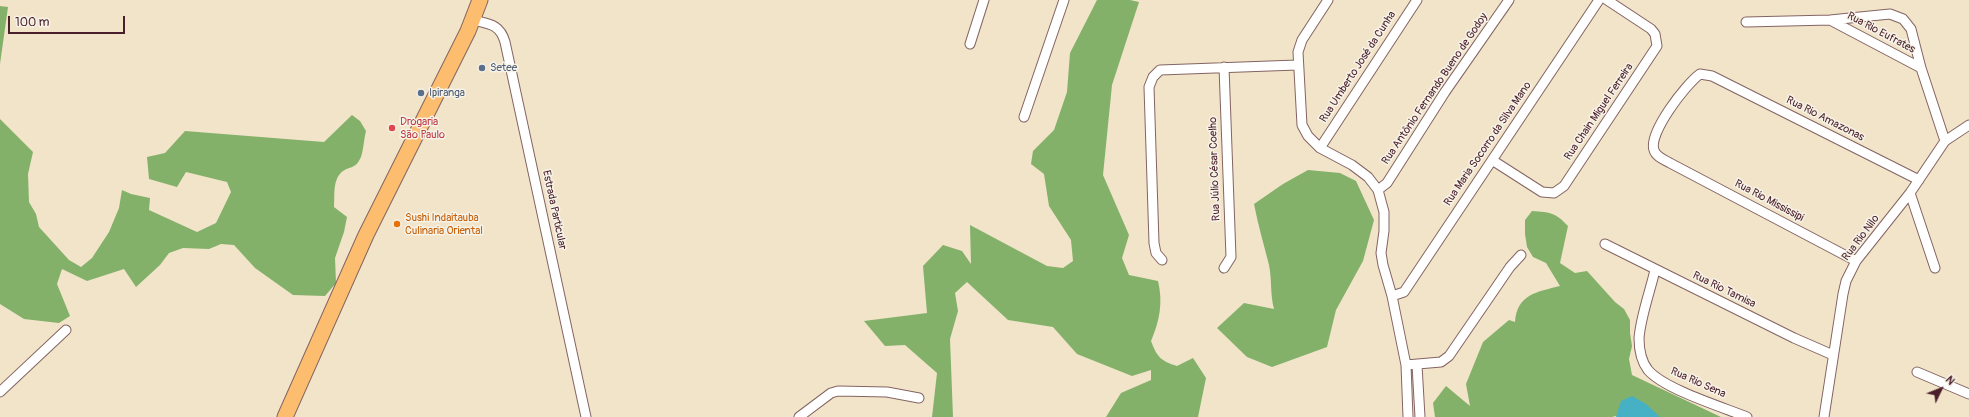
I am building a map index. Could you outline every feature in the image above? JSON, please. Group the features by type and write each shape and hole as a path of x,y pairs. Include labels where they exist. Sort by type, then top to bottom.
{"main road":[{"path":"284,417 366,236 481,11"},
{"path":"295,417 374,237 481,11"}],"street":[{"path":"970,44 984,0"},
{"path":"1024,117 1064,0"},
{"path":"1328,0 1300,45 1298,65 1303,129 1320,148 1358,169 1368,177 1378,190 1384,212 1382,259 1392,296 1406,365 1408,417"},
{"name":"Rua Umberto José da Cunha","path":"1320,148 1417,0"},
{"name":"Rua Antônio Fernando Bueno de Godoy","path":"1378,190 1387,183 1445,92 1509,0"},
{"name":"Rua Maria Socorro da Silva Mano","path":"1392,296 1404,292 1599,0"},
{"name":"Rua Chain Miguel Ferreira","path":"1492,160 1542,192 1554,193 1564,186 1655,52 1657,39 1651,29 1607,0"},
{"name":"Estrada Particular","path":"481,11 488,23 499,29 505,42 586,417"},
{"name":"Rua Rio Eufrates","path":"1746,22 1830,20 1890,14 1903,18 1911,29 1921,68 1945,141"},
{"name":"Rua Rio Eufrates","path":"1830,20 1921,68"},
{"path":"1162,260 1156,253 1154,243 1149,87 1153,77 1160,70 1298,65"},
{"name":"Rua Júlio César Coelho","path":"1224,67 1231,257 1224,268"},
{"name":"Rua Rio Amazonas","path":"1670,163 1654,152 1653,148 1655,134 1692,80 1700,74 1705,74 1720,79 1919,180"},
{"name":"Rua Rio Nilo","path":"1824,417 1846,281 1856,261 1910,193 1945,141 1969,125"},
{"name":"Rua Rio Mississipi","path":"1670,163 1856,261"},
{"path":"1910,193 1935,268"},
{"name":"Rua Rio Tamisa","path":"1605,244 1794,338 1833,355"},
{"path":"1406,365 1441,362 1450,356 1510,267 1521,255"},
{"name":"Rua Rio Sena","path":"1655,270 1639,338 1640,353 1645,365 1656,377 1675,387 1747,417"},
{"path":"0,392 66,330"},
{"path":"1417,365 1420,417"},
{"path":"1917,372 1969,394"},
{"path":"799,417 832,393 838,391 887,392 919,398"}],"green space":[{"path":"1097,0 1130,0 1139,2 1112,85 1103,175 1129,235 1122,258 1129,275 1158,281 1160,289 1160,311 1157,326 1151,341 1155,351 1160,358 1177,366 1193,358 1206,378 1198,417 1106,417 1121,393 1151,380 1151,370 1132,376 1077,354 1053,327 1008,320 967,282 955,293 958,311 950,339 953,417 932,417 937,373 905,345 885,346 864,321 927,313 923,266 943,245 962,251 971,264 970,225 1047,266 1063,268 1073,261 1071,240 1049,206 1044,174 1031,164 1033,151 1054,130 1067,92 1070,53"},
{"path":"0,6 8,7 0,64"},
{"path":"352,115 360,121 366,131 360,159 354,166 339,174 337,178 334,193 334,207 347,217 344,232 335,258 336,283 325,296 293,295 255,268 234,245 221,244 209,249 183,248 169,253 160,265 136,287 124,269 87,281 62,269 57,284 70,316 59,323 24,319 0,304 0,119 33,152 28,174 29,202 36,214 39,227 69,260 81,267 92,258 109,232 119,208 122,190 131,194 150,198 149,210 197,232 216,223 231,192 227,182 186,172 177,187 149,179 147,157 165,153 185,131 324,142"},
{"path":"1308,170 1340,173 1356,181 1374,220 1363,261 1336,310 1327,347 1272,367 1247,357 1217,328 1244,303 1274,309 1269,265 1254,204 1283,184"},
{"path":"1532,211 1552,214 1560,218 1568,226 1560,263 1575,273 1587,271 1615,302 1624,309 1630,320 1632,346 1629,359 1632,375 1721,417 1636,417 1628,413 1612,417 1435,417 1433,403 1446,386 1470,406 1466,384 1483,342 1509,320 1515,322 1520,305 1524,300 1536,293 1560,286 1546,263 1533,257 1527,247 1525,220"}],"water":[{"path":"1632,396 1646,404 1660,417 1616,417 1621,401"}],"place":[{"name":"Setee","path":"482,68"},
{"name":"Ipiranga","path":"421,93"},
{"name":"Drogaria São Paulo","path":"392,128"},
{"name":"Sushi Indaitauba Culinaria Oriental","path":"397,224"}]}
